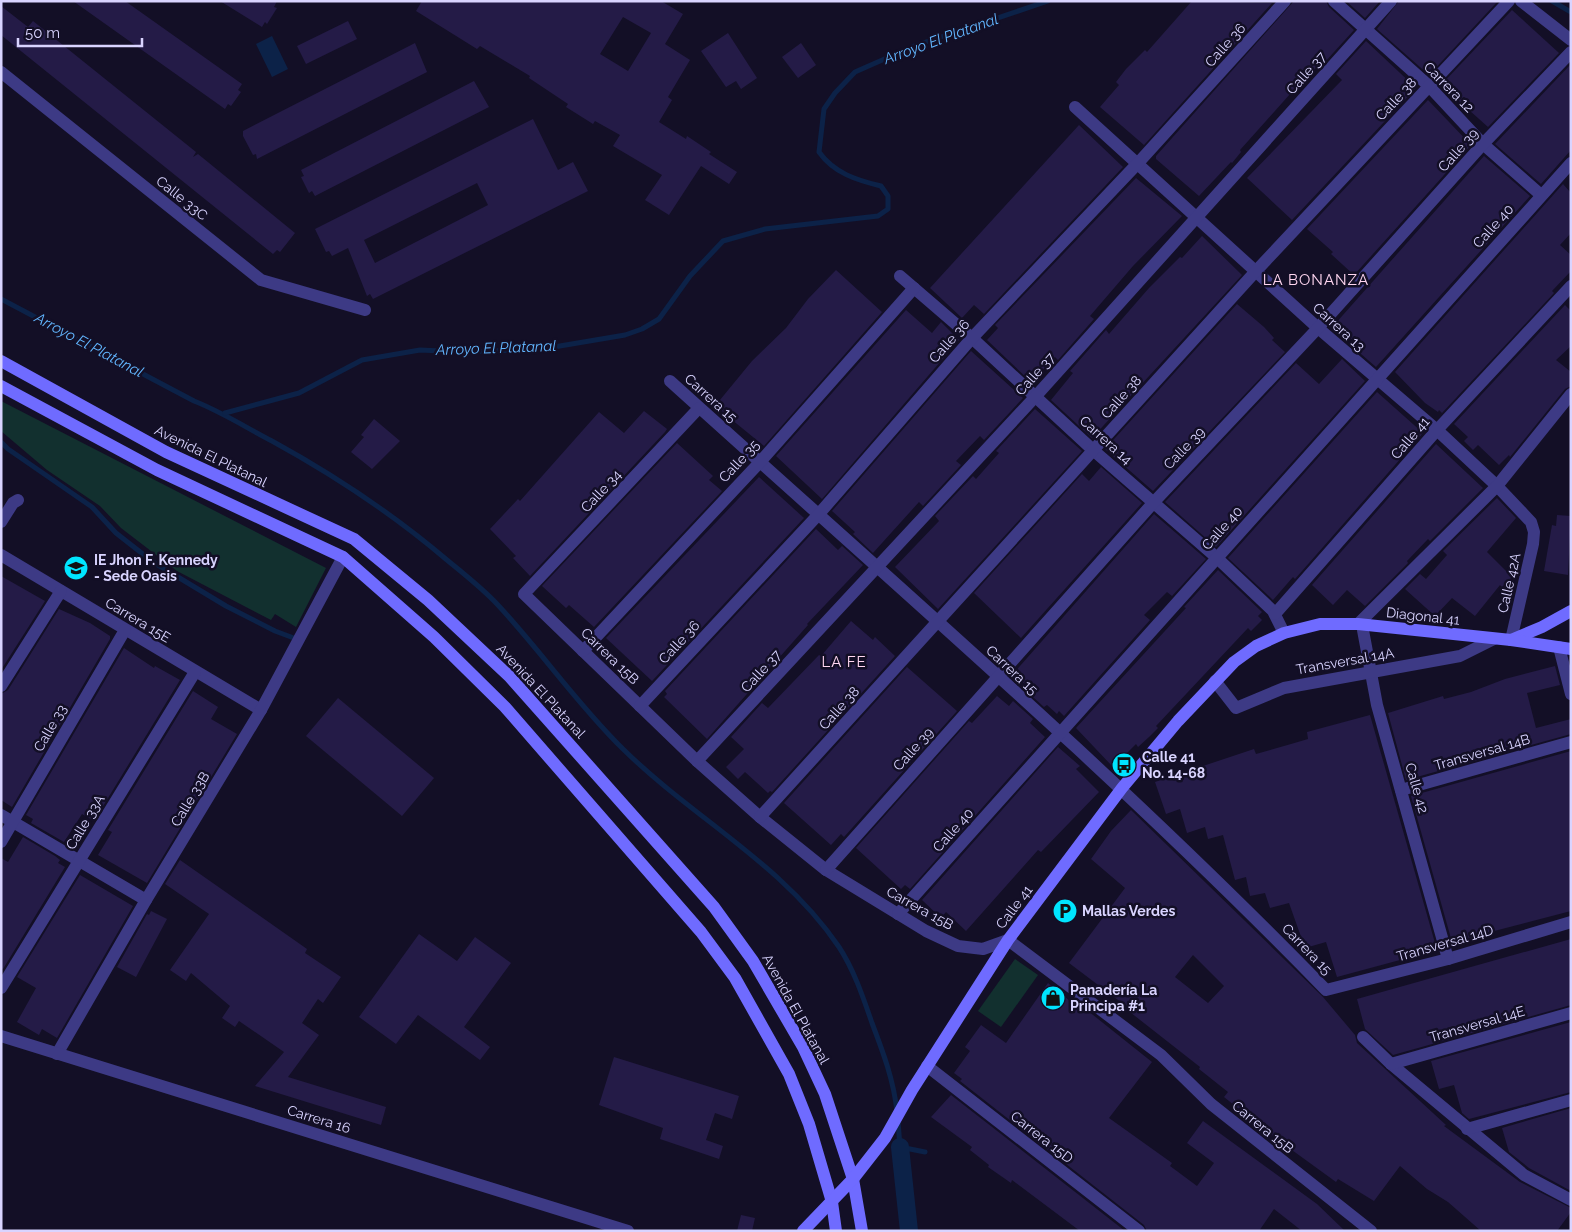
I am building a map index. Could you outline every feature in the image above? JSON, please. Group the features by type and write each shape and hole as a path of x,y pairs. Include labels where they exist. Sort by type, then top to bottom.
{"main road":[{"name":"Avenida El Platanal","path":"1,362 166,452 354,539 428,600 509,676 714,908 753,961 778,1000 821,1086 853,1179 862,1231"},
{"path":"1,386 157,470 343,557 434,637 505,707 701,932 735,978 789,1074 809,1124 832,1202 836,1231"},
{"path":"1511,640 1542,627 1571,611"},
{"name":"Diagonal 41","path":"1284,633 1320,624 1360,625 1511,640 1565,648"},
{"name":"Calle 41","path":"803,1231 853,1179 885,1138 912,1090 1008,940 1122,788 1214,681 1234,662 1256,646 1284,633"}],"street":[{"name":"Calle 36","path":"640,706 818,514 972,338 1139,162 1285,1"},
{"name":"Carrera 12","path":"1334,1 1428,86 1484,144 1541,195"},
{"name":"Calle 37","path":"697,761 879,568 1391,1"},
{"name":"Calle 38","path":"760,817 1256,271 1509,1"},
{"path":"1521,1 1571,40"},
{"name":"Calle 39","path":"826,870 1154,502 1318,328 1484,144 1571,52"},
{"name":"Calle 33C","path":"1,72 261,280 365,310"},
{"name":"Carrera 13","path":"1075,107 1139,162 1318,328 1437,430 1497,486 1531,522 1534,532"},
{"name":"Calle 40","path":"898,914 1571,163"},
{"name":"Carrera 14","path":"900,276 972,338 1092,450 1154,502 1216,558 1276,614 1284,633"},
{"name":"Calle 41","path":"1276,614 1437,430 1571,286"},
{"name":"Calle 35","path":"583,651 760,462 914,288"},
{"name":"Carrera 15","path":"670,381 879,568 1059,734 1122,788 1256,918 1326,990"},
{"path":"1360,625 1497,486 1571,394"},
{"name":"Calle 34","path":"524,594 699,408"},
{"path":"1,496 15,501 1,522"},
{"name":"Calle 42A","path":"1511,640 1534,532"},
{"name":"Carrera 15E","path":"1,555 261,710"},
{"name":"Calle 33B","path":"57,1054 146,900 261,710 343,557"},
{"path":"1,686 61,591"},
{"name":"Carrera 15B","path":"524,594 697,761 760,817 826,870 926,931 958,946 983,949 1008,940 1161,1056 1211,1104 1371,1231"},
{"name":"Calle 42","path":"1360,625 1377,705 1448,959"},
{"name":"Calle 33","path":"1,842 124,630"},
{"name":"Transversal 14A","path":"1214,681 1236,708 1284,688 1460,656 1494,639"},
{"path":"1565,648 1571,694"},
{"name":"Calle 33A","path":"1,988 195,672"},
{"name":"Transversal 14B","path":"1402,790 1571,742"},
{"path":"1,815 146,900"},
{"name":"Transversal 14D","path":"1326,990 1448,959 1571,922"},
{"name":"Transversal 14E","path":"1391,1064 1571,1013"},
{"name":"Carrera 16","path":"1,1036 628,1231"},
{"path":"1363,1037 1391,1064 1524,1175 1571,1200"},
{"name":"Carrera 15D","path":"927,1066 1139,1231"},
{"path":"1467,1129 1571,1100"}],"green space":[{"path":"1,401 326,568 296,627 275,614 271,620 177,571 121,528 100,506 47,470 1,431"},
{"path":"1015,959 1038,975 1001,1027 978,1011"}],"water":[{"path":"272,36 288,69 272,77 256,44"}],"building":[{"path":"73,1 125,1 242,84 238,90 241,92 231,106 228,104 225,109"},
{"path":"220,1 277,1 274,7 277,8 267,24 265,22 262,27"},
{"path":"422,1 661,1 683,14 665,44 690,60 668,97 672,100 659,122 686,139 687,136 711,152 709,154 737,172 729,184 701,166 669,215 645,200 662,175 613,146 620,135 595,121 593,124 566,107 568,104 529,78 530,76 480,46 477,49 416,11","holes":["623,17 651,33 628,71 600,54"]},
{"path":"1192,1 1272,3 1144,145 1100,107 1119,85 1116,82 1126,69 1145,50 1147,52"},
{"path":"1294,1 1326,1 1329,7 1354,30 1324,63 1322,61 1301,86 1299,84 1240,150 1241,152 1232,163 1199,196 1156,159 1156,156"},
{"path":"1346,1 1380,1 1365,18"},
{"path":"1399,1 1498,1 1429,75 1377,29"},
{"path":"1,6 28,27 33,21 196,152 193,157 198,154 295,233 280,252 277,250 273,254 1,35"},
{"path":"1512,10 1559,53 1488,127 1441,85"},
{"path":"348,21 357,39 306,64 297,46"},
{"path":"728,33 757,78 741,89 736,81 726,87 701,51"},
{"path":"1366,41 1416,88 1292,220 1247,178 1342,80 1336,74"},
{"path":"415,43 427,72 257,159 256,154 253,155 243,136 243,131"},
{"path":"801,43 816,65 798,78 782,57"},
{"path":"1571,64 1571,150 1541,184 1495,144"},
{"path":"474,81 489,107 315,196 312,191 309,193 301,177 304,176 301,170"},
{"path":"1428,100 1471,145 1354,275 1331,254 1333,252 1307,229"},
{"path":"533,119 558,170 573,162 588,191 373,299 370,294 367,296 348,248 332,256 329,251 326,252 315,229","holes":["477,183 488,205 375,263 364,240"]},
{"path":"1079,125 1123,167 984,314 974,305 962,318 930,288"},
{"path":"1484,156 1530,196 1376,367 1353,347 1357,344 1335,324"},
{"path":"1136,178 1182,216 1133,266 1090,316 1094,319 1058,360 1055,357 1031,382 987,340 998,328 995,325"},
{"path":"1563,184 1571,193 1571,233 1560,245 1571,255 1571,271 1552,291 1554,293 1442,413 1439,410 1438,412 1425,403 1395,372"},
{"path":"1202,236 1242,275 1092,438 1051,400 1073,373 1070,371 1106,330 1109,334 1149,288 1180,257 1182,258"},
{"path":"836,270 882,312 764,446 715,406 752,361 786,328 808,299"},
{"path":"1237,304 1264,327 1274,338 1272,340 1285,352 1153,491 1105,449"},
{"path":"1565,305 1571,311 1571,346 1556,360 1571,372 1571,386 1565,389 1510,457 1509,455 1499,465 1478,445 1473,450 1464,441 1468,437 1454,424"},
{"path":"906,310 932,333 941,322 959,340 822,499 776,456"},
{"path":"971,351 1023,398 984,440 980,436 956,461 961,465 923,506 919,502 873,553 853,534 855,532 832,511"},
{"path":"1342,359 1365,381 1216,547 1165,502 1296,363 1319,384"},
{"path":"1377,392 1423,433 1295,579 1293,577 1273,600 1228,558"},
{"path":"1035,409 1082,451 938,609 895,567 939,521 935,516 973,476 976,479 999,453 996,451"},
{"path":"644,411 667,429 665,432 530,576 513,558 516,556 490,529 518,499 520,501 599,412 624,433"},
{"path":"374,419 400,441 372,469 351,452 364,437 361,435"},
{"path":"677,443 713,476 709,480 722,491 594,627 569,605 566,608 542,586"},
{"path":"1436,444 1483,488 1430,541 1428,539 1407,561 1408,563 1365,606 1347,590 1333,605 1312,585"},
{"path":"1101,467 1142,503 1021,638 974,593 1082,474 1089,481"},
{"path":"759,477 804,518 652,681 606,638"},
{"path":"1497,498 1516,518 1487,552 1512,577 1502,587 1500,585 1475,616 1452,598 1435,616 1405,589 1420,574 1426,579 1447,555 1443,551"},
{"path":"1154,514 1206,559 1172,596 1167,592 1144,615 1150,620 1064,716 1059,711 1057,714 1047,705 1044,707 1023,688 1026,685 1013,674"},
{"path":"1557,515 1571,516 1568,575 1544,571 1552,525 1556,526"},
{"path":"816,529 838,550 842,546 863,565 807,624 707,739 664,697 667,694 665,691"},
{"path":"1218,570 1262,612 1258,616 1262,620 1251,631 1248,628 1156,726 1158,728 1138,747 1136,744 1113,767 1076,728 1186,608 1184,607"},
{"path":"1,576 45,601 1,670"},
{"path":"59,609 90,623 110,636 110,639 12,807 1,800 1,694 8,690"},
{"path":"851,621 873,640 875,637 895,656 772,792 768,793 745,772 738,779 726,767 744,749 731,737 762,703 768,708 819,655 821,656"},
{"path":"124,648 154,668 155,666 180,680 94,821 82,814 64,842 31,823 33,819 26,815"},
{"path":"1555,666 1560,685 1527,693 1536,728 1571,719 1571,734 1406,780 1388,713 1443,696 1444,699 1471,692 1505,679"},
{"path":"907,667 957,711 844,837 841,834 831,845 784,803"},
{"path":"193,691 218,707 211,719 237,734 147,883 98,855 112,832 108,830"},
{"path":"997,696 1009,706 1013,701 1033,719 1030,723 1045,737 910,889 905,885 901,889 856,848 969,721 972,723"},
{"path":"338,698 434,778 402,816 306,736"},
{"path":"1370,715 1437,950 1337,977 1326,942 1305,948 1289,903 1270,908 1265,893 1250,896 1246,877 1235,880 1223,835 1208,839 1205,827 1187,833 1180,809 1166,814 1155,782 1254,749 1256,754 1308,739 1307,732"},
{"path":"1058,747 1080,766 1076,769 1099,792 1041,852 1038,850 966,931 946,912 941,918 922,900"},
{"path":"1571,751 1571,911 1452,942 1411,796"},
{"path":"1131,810 1323,997 1355,1035 1357,1043 1446,1125 1444,1126 1520,1182 1571,1208 1571,1212 1557,1231 1481,1231 1448,1202 1427,1189 1400,1166 1374,1201 1338,1179 1336,1182 1274,1137 1224,1097 1228,1092 1199,1069 1200,1067 1121,1005 1122,1003 1069,963 1125,888 1091,859 1111,831","holes":["1193,955 1224,986 1208,1003 1175,977"]},
{"path":"23,837 55,856 60,860 58,863 65,867 3,969 1,968 1,858 8,862"},
{"path":"180,860 307,949 305,953 341,977 323,1003 318,999 302,1023 319,1035 288,1077 386,1107 381,1125 255,1086 284,1052 239,1021 235,1027 222,1018 230,1006 191,973 186,981 170,970 209,914 165,884"},
{"path":"80,875 133,906 57,1038 42,1029 39,1035 17,1022 36,988 17,977"},
{"path":"151,911 167,919 136,977 117,967 147,914 149,915"},
{"path":"419,934 457,961 475,937 511,963 464,1027 490,1047 480,1060 418,1015 396,1044 359,1017"},
{"path":"1571,939 1571,1005 1393,1055 1365,1029 1357,999"},
{"path":"1048,983 1076,1006 1078,1003 1152,1062 1109,1118 1172,1163 1170,1166 1197,1186 1214,1163 1187,1143 1203,1121 1317,1204 1345,1231 1302,1231 1274,1209 1259,1231 1147,1231 1144,1225 960,1081 962,1079 954,1073 970,1051 965,1047 981,1025 1006,1043"},
{"path":"1571,1022 1571,1092 1469,1119 1462,1113 1454,1085 1439,1089 1431,1061"},
{"path":"614,1057 739,1096 732,1119 715,1113 706,1140 723,1146 719,1159 660,1139 663,1128 599,1105"},
{"path":"951,1095 1125,1231 1080,1231 1012,1180 1011,1183 988,1167 989,1165 970,1150 972,1147 931,1117"},
{"path":"1571,1108 1571,1191 1529,1168 1509,1152 1502,1128"},
{"path":"741,1215 755,1218 752,1231 737,1231"}],"waterway":[{"name":"Arroyo El Platanal","path":"225,413 299,393 362,360 420,350 463,352 542,349 625,335 642,329 659,319 690,276 723,241 765,229 878,216 888,209 888,196 881,186 846,175 819,152 824,109 835,93 855,72 914,46 1048,1"},
{"name":"Arroyo El Platanal","path":"1552,1 1571,12"},
{"path":"1,299 224,415 318,467 406,527 485,592 513,622 590,714 623,749 650,774 765,866 817,917 839,947 858,984 888,1067 897,1112"},
{"path":"1,442 8,449 92,507 116,533 153,562 226,606 275,631 299,640"},
{"path":"898,1121 900,1147 925,1152"},
{"path":"900,1147 909,1231"}],"place":[{"name":"IE Jhon F. Kennedy - Sede Oasis","path":"76,568"},
{"name":"Calle 41 No. 14-68","path":"1124,765"},
{"name":"Mallas Verdes","path":"1065,911"},
{"name":"Panadería La Principa #1","path":"1053,998"}],"district":[{"name":"LA BONANZA","path":"1316,280"},
{"name":"LA FE","path":"844,662"}]}
